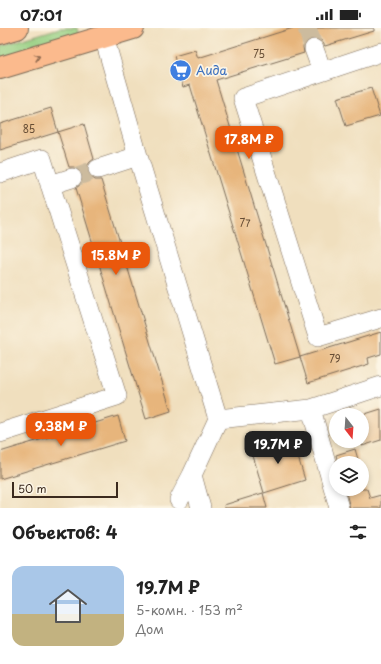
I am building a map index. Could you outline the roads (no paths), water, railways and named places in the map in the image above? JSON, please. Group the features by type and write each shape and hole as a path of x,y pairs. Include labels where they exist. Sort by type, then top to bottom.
{"main road":[{"path":"0,33 18,28"},
{"path":"0,68 102,33 133,28"}],"lane":[{"path":"102,33 218,419 179,500"},
{"path":"314,49 322,71"},
{"path":"381,52 243,98 318,338 381,318"},
{"path":"98,170 138,156"},
{"path":"0,173 42,159 117,396 0,433"},
{"path":"50,185 72,178"},
{"path":"218,419 311,409 381,386"},
{"path":"311,409 339,508"},
{"path":"192,475 201,508"}],"tunnel":[{"path":"307,28 314,49"},
{"path":"72,178 98,169"}],"place":[{"name":"Аида","path":"180,70"}]}
